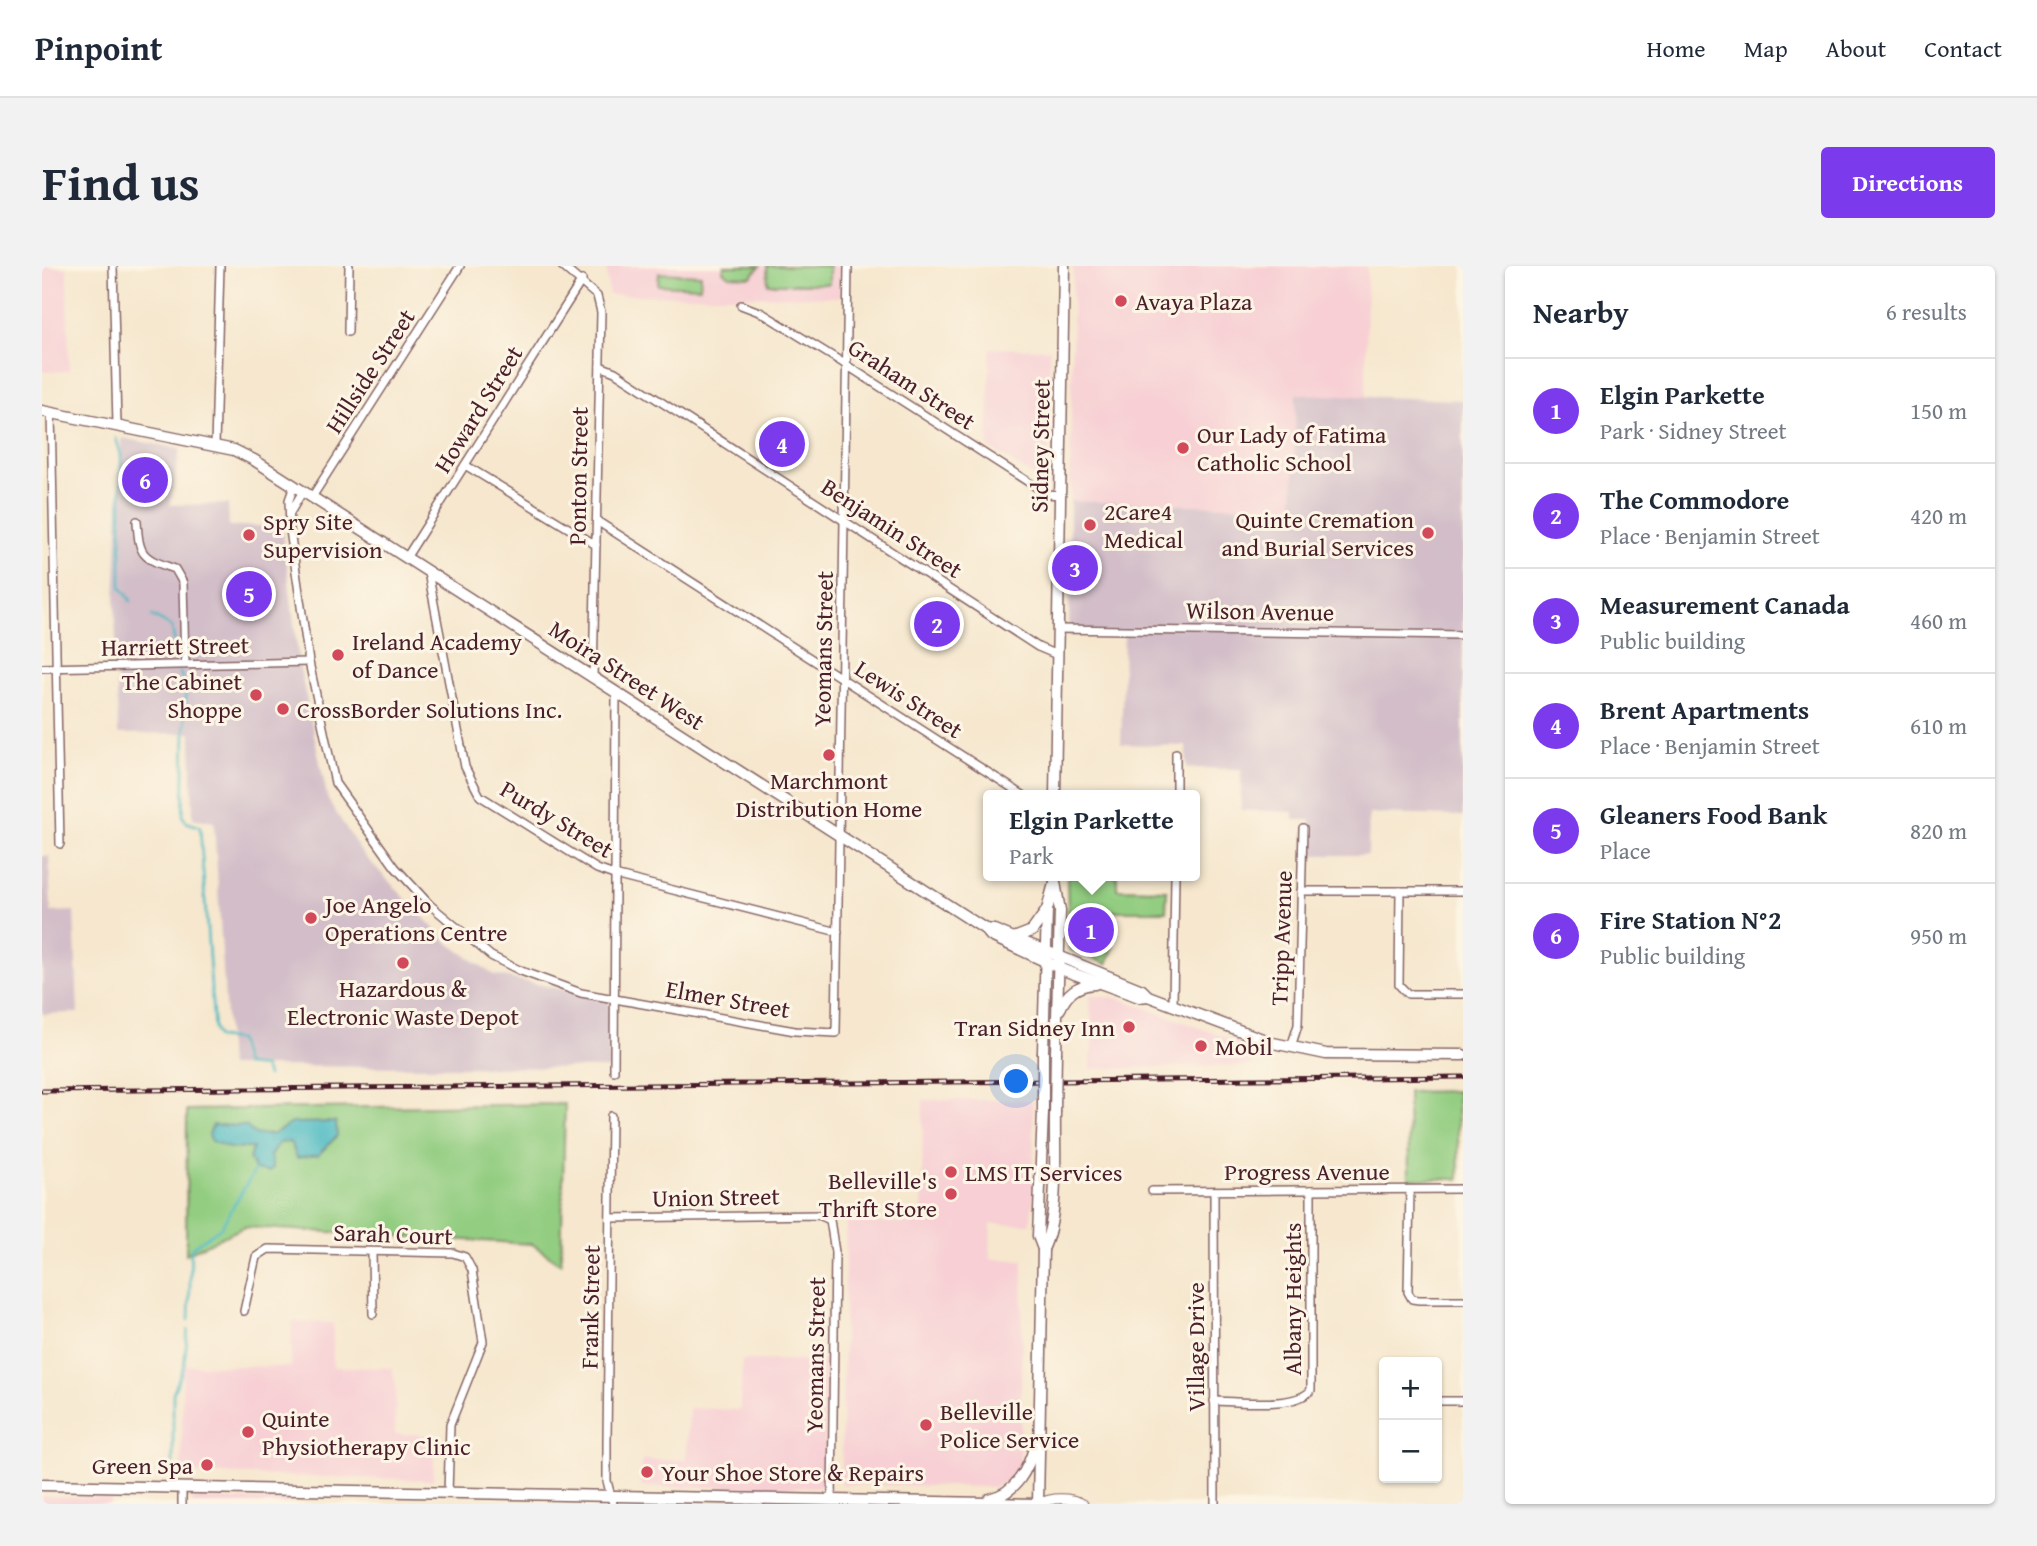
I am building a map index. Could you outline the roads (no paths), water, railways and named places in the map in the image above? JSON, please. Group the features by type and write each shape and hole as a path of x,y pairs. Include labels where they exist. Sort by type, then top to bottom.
{"main road":[{"name":"Sidney Street","path":"1055,790 1064,266"},
{"name":"Moira Street West","path":"46,411 242,453 839,838 985,929 1014,938 1046,957"},
{"path":"42,1485 448,1495 505,1499 1038,1504 1043,1249 1038,1236 1047,910 1054,881"},
{"path":"1043,1249 1049,1236 1052,1207 1055,1113 1060,911 1054,881"},
{"path":"1014,938 1032,931 1047,910"},
{"name":"Moira Street West","path":"985,929 991,936 1046,957 1098,984 1139,997 1148,996"},
{"name":"Moira Street West","path":"1059,963 1142,990 1148,996 1291,1047 1326,1054 1463,1055"},
{"path":"1057,1015 1072,991 1084,985 1098,984"},
{"path":"976,1502 1000,1495 1022,1478 1038,1432"}],"street":[{"path":"113,266 117,425"},
{"path":"215,446 220,266"},
{"path":"348,332 349,266"},
{"name":"Hillside Street","path":"290,514 303,491 460,266"},
{"path":"562,266 582,280"},
{"name":"Yeomans Street","path":"836,1033 848,266"},
{"name":"Ponton Street","path":"582,280 597,296 601,312 593,678"},
{"name":"Howard Street","path":"406,558 582,280"},
{"name":"Graham Street","path":"741,305 762,313 846,365 1046,494 1060,495"},
{"name":"Benjamin Street","path":"600,366 615,372 1038,647 1057,655"},
{"path":"46,411 60,844"},
{"path":"466,465 596,545"},
{"name":"Elmer Street","path":"290,514 309,662 335,783 395,867 429,904 491,956 521,971 581,993 795,1031 836,1033"},
{"path":"137,521 139,548 148,560 175,569 183,583 185,664"},
{"name":"Lewis Street","path":"597,521 1015,790"},
{"name":"Purdy Street","path":"428,572 471,783 480,796 597,869 838,932"},
{"name":"Wilson Avenue","path":"1057,629 1463,635"},
{"name":"Harriett Street","path":"42,668 309,662"},
{"path":"614,1071 616,694"},
{"path":"1176,753 1176,790"},
{"name":"Tripp Avenue","path":"1291,1047 1298,1026 1303,828"},
{"path":"1173,1005 1175,881"},
{"path":"1301,891 1463,891"},
{"path":"1399,891 1399,985 1402,991 1408,994 1463,994"},
{"name":"Frank Street","path":"611,1116 607,1481 613,1501"},
{"name":"Progress Avenue","path":"1152,1191 1463,1189"},
{"name":"Albany Heights","path":"1214,1401 1290,1402 1306,1396 1311,1390 1311,1190"},
{"path":"1410,1190 1408,1292 1412,1299 1463,1300"},
{"name":"Village Drive","path":"1214,1191 1215,1504"},
{"name":"Union Street","path":"610,1218 762,1214 822,1216"},
{"name":"Yeomans Street","path":"822,1216 830,1220 835,1252 832,1500"},
{"name":"Sarah Court","path":"244,1311 256,1257 262,1251 453,1253 465,1257 472,1270 483,1342 450,1425 448,1495"},
{"path":"372,1252 373,1314"},
{"path":"1442,1401 1463,1401"},
{"path":"182,1487 182,1504"},
{"path":"1038,1504 1047,1499 1074,1500 1083,1504"}],"water":[{"path":"336,1122 337,1136 318,1155 297,1158 290,1142 279,1143 270,1156 273,1168 268,1172 255,1170 249,1158 253,1148 229,1148 211,1141 209,1134 213,1125 246,1126 255,1135 273,1134 292,1123"}],"waterway":[{"path":"116,438 121,455 121,587 131,601"},
{"path":"152,616 172,627 176,651"},
{"path":"180,673 186,687 183,817 186,822 200,827 214,1031 217,1038 238,1040 245,1065 264,1067 267,1076"},
{"path":"189,1320 191,1248 221,1227 255,1170"},
{"path":"173,1463 173,1393 184,1365 188,1330"}],"railway":[{"path":"42,1091 1463,1077"}],"place":[{"name":"Avaya Plaza","path":"1121,301"},
{"name":"Brent Apartments","path":"782,444"},
{"name":"Our Lady of Fatima Catholic School","path":"1183,448"},
{"name":"Fire Station N°2","path":"145,480"},
{"name":"2Care4 Medical","path":"1090,525"},
{"name":"Quinte Cremation and Burial Services","path":"1428,533"},
{"name":"Spry Site Supervision","path":"249,535"},
{"name":"Measurement Canada","path":"1075,568"},
{"name":"Gleaners Food Bank","path":"249,594"},
{"name":"The Commodore","path":"937,624"},
{"name":"Ireland Academy of Dance","path":"338,655"},
{"name":"The Cabinet Shoppe","path":"256,695"},
{"name":"CrossBorder Solutions Inc.","path":"283,709"},
{"name":"Marchmont Distribution Home","path":"829,755"},
{"name":"Joe Angelo Operations Centre","path":"311,918"},
{"name":"Elgin Parkette","path":"1091,930"},
{"name":"Hazardous & Electronic Waste Depot","path":"403,963"},
{"name":"Tran Sidney Inn","path":"1129,1027"},
{"name":"Mobil","path":"1201,1046"},
{"name":"LMS IT Services","path":"951,1172"},
{"name":"Belleville's Thrift Store","path":"951,1194"},
{"name":"Belleville Police Service","path":"926,1425"},
{"name":"Quinte Physiotherapy Clinic","path":"248,1432"},
{"name":"Green Spa","path":"207,1465"},
{"name":"Your Shoe Store & Repairs","path":"647,1472"}]}
